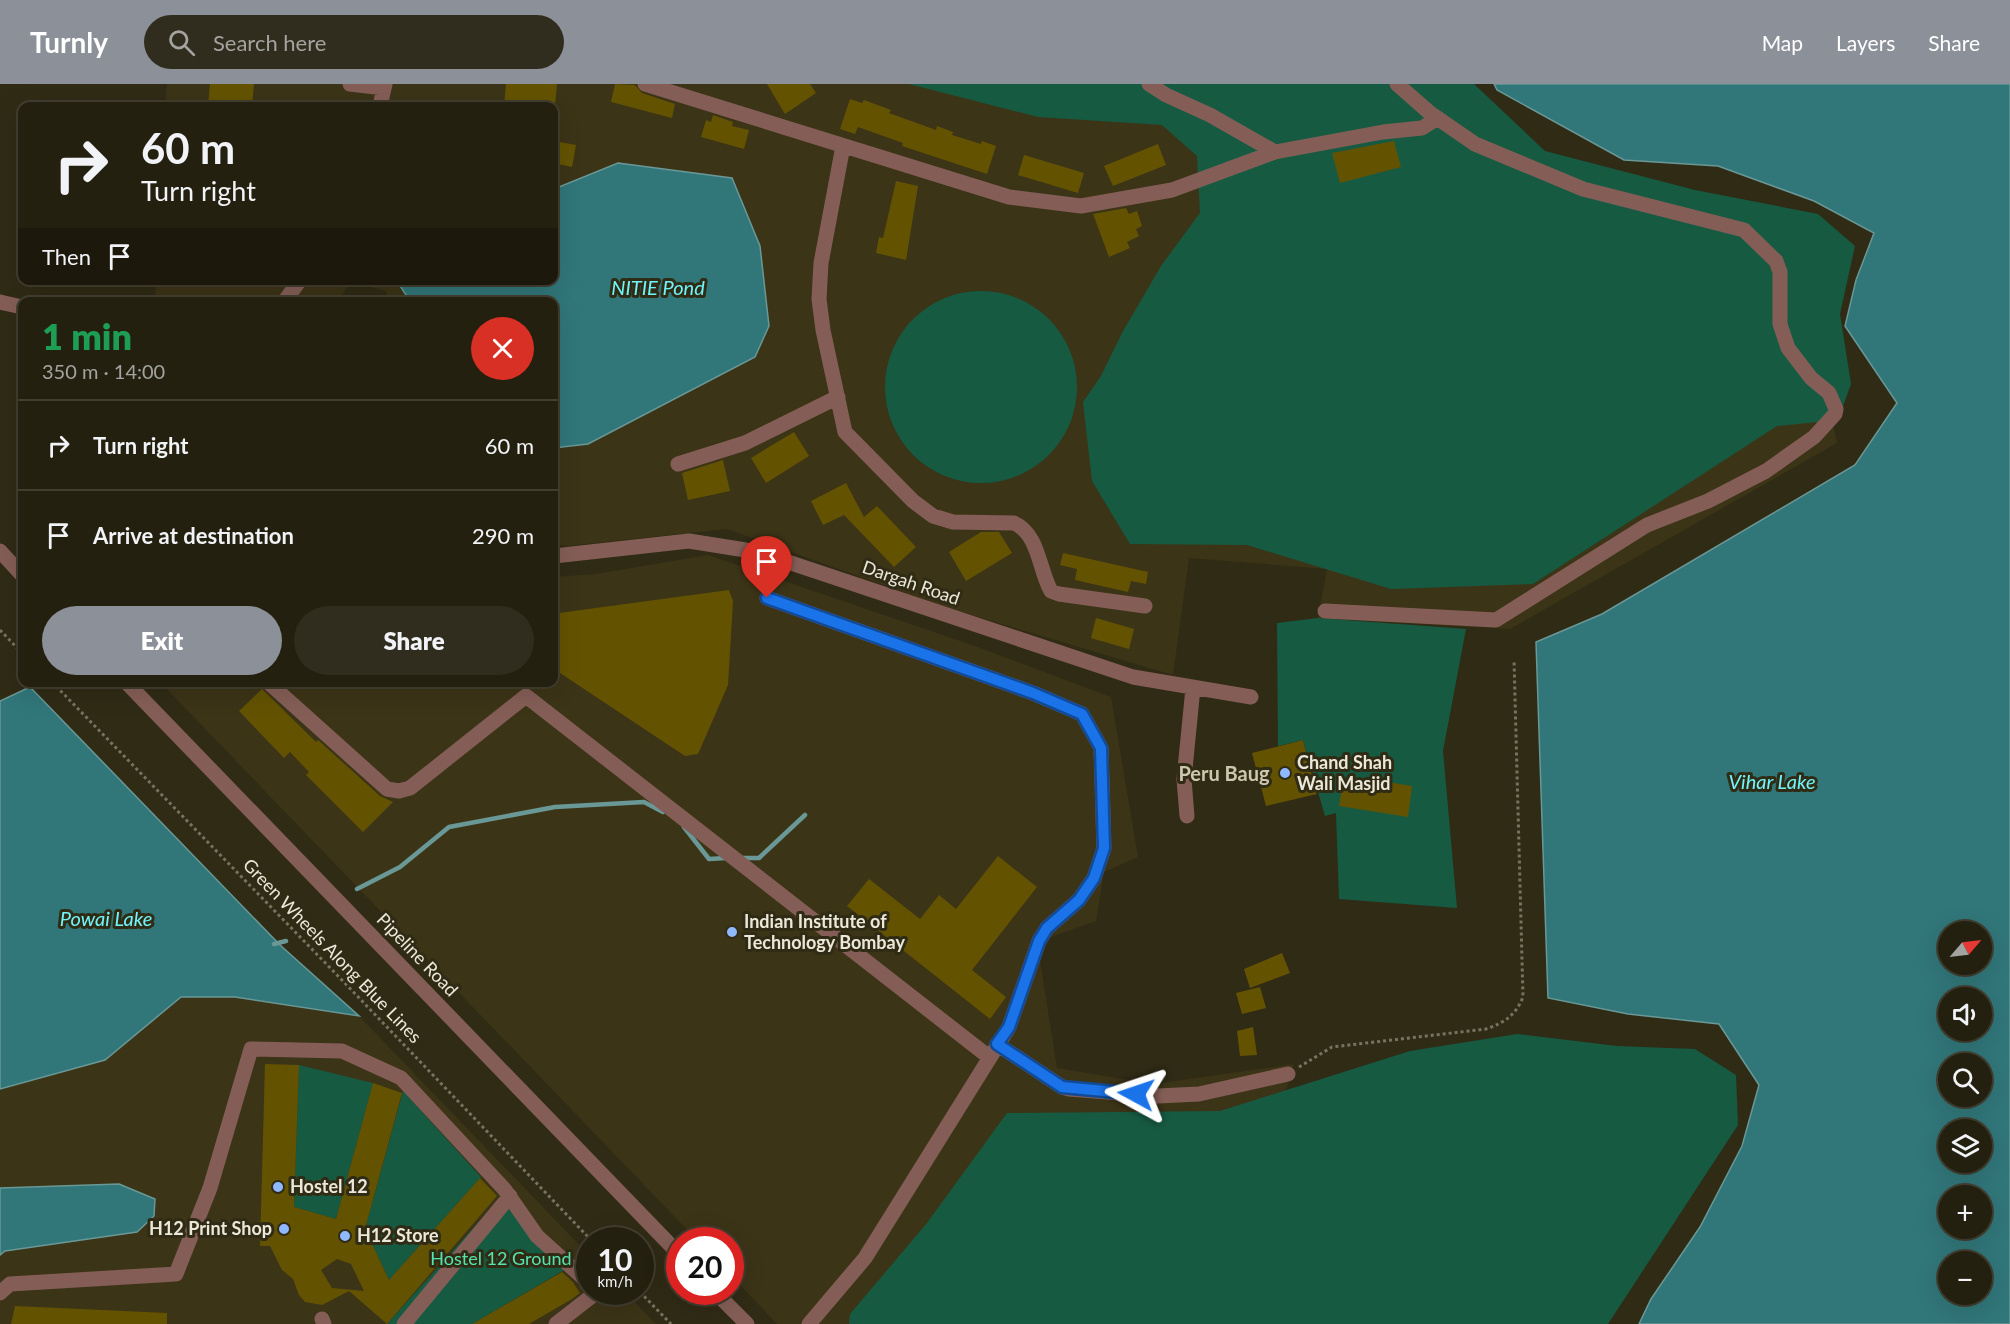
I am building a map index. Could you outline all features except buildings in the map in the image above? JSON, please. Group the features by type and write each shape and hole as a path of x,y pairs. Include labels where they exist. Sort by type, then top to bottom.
{"street":[{"path":"350,84 385,86 381,102"},
{"path":"645,84 1009,197 1081,206 1172,190 1275,152 1383,132 1422,129 1438,118"},
{"path":"1149,84 1275,152"},
{"path":"1325,611 1496,620 1647,525 1708,501 1766,471 1814,436 1835,414 1836,409 1829,393 1811,378 1788,348 1780,324 1780,272 1776,261 1744,230 1583,189 1475,144 1438,118 1397,84"},
{"path":"843,146 821,263 819,299 822,330 845,432 913,501 933,516 953,522 1014,523 1022,527 1029,536 1052,591 1059,594 1145,606"},
{"path":"0,302 18,305"},
{"path":"678,464 745,443 838,397"},
{"name":"Dargah Road","path":"558,556 689,541 758,552 1133,677 1251,697"},
{"path":"0,551 18,571"},
{"path":"767,598 1033,693 1082,714 1101,748 1104,848 1094,878 1079,900 1047,928 1039,941 1009,1027 865,1258 809,1324"},
{"name":"Pipeline Road","path":"131,687 666,1241"},
{"path":"273,687 387,789 399,791 410,788 526,696 722,850 993,1051 1062,1087 1158,1096 1199,1094 1288,1074"},
{"path":"1187,816 1184,779 1193,688"},
{"path":"0,1293 10,1284 176,1274 210,1188 251,1049 342,1051 401,1078 510,1196 537,1236 576,1271"},
{"path":"404,1324 510,1196"},
{"path":"556,1324 580,1305"},
{"path":"728,1305 747,1324"}],"path":[{"path":"0,630 18,649"},
{"path":"1288,1074 1332,1047 1486,1029 1500,1024 1519,1009 1523,997 1514,660"},
{"name":"Green Wheels Along Blue Lines","path":"57,687 579,1227"},
{"path":"652,1305 670,1324"}],"shaded area":[{"path":"167,84 1413,84 1803,288 1837,443 1510,629 1318,618 1327,569 1189,558 1173,675 948,608 727,529 567,546 558,545 558,297 387,297 386,291 365,285 558,285 558,102 165,102"},
{"path":"156,285 347,285 342,297 155,297"},
{"name":"Indian Institute of Technology Bombay","path":"708,555 975,646 1111,697 1138,857 1104,872 1096,921 1037,942 1057,1068 1154,1084 1294,1064 1212,1324 777,1324 744,1289 744,1227 684,1227 165,687 558,687 558,577 596,574"},
{"path":"181,997 235,997 359,1016 576,1241 576,1305 638,1305 656,1324 0,1324 0,1255 5,1251 136,1232 119,1184 0,1188 0,1089 105,1060"}],"green space":[{"path":"909,84 1474,84 1545,151 1695,190 1818,214 1855,246 1840,314 1851,384 1838,420 1777,426 1533,584 1391,589 1247,545 1130,544 1092,481 1083,402 1101,376 1123,331 1161,266 1200,213 1197,156 1162,125 1038,117"},
{"path":"972,291 990,291 1018,298 1049,319 1070,350 1077,387 1070,424 1049,455 1018,476 990,483 972,483 936,472 907,448 896,432 889,415 885,396 885,378 896,342 920,313 936,302 953,295"},
{"path":"1318,618 1466,629 1443,751 1457,908 1339,899 1336,813 1325,816 1303,740 1278,746 1277,623"},
{"path":"1517,1034 1617,1046 1695,1049 1736,1075 1738,1125 1608,1324 849,1324 850,1314 927,1223 1007,1113 1220,1111 1410,1051"},
{"path":"299,1065 373,1083 336,1219 294,1207"},
{"name":"Hostel 12 Ground","path":"403,1091 481,1177 389,1280 365,1229"},
{"name":"Hostel 12 Ground","path":"502,1196 566,1269 472,1324 387,1324"}],"water":[{"name":"Vihar Lake","path":"1494,84 2010,84 2010,1324 1639,1324 1651,1299 1700,1227 1742,1146 1759,1085 1719,1024 1628,1014 1548,998 1536,642 1602,614 1855,465 1897,403 1845,326 1856,280 1874,233 1814,201 1718,166 1624,160 1497,90"},
{"name":"NITIE Pond","path":"618,163 732,178 760,246 769,326 755,357 588,444 558,448 558,297 406,297 400,285 558,285 558,187"},
{"name":"Powai Lake","path":"30,687 280,945 359,1016 235,997 181,997 105,1060 0,1089 0,701"},
{"path":"119,1184 155,1199 154,1216 137,1232 5,1251 0,1255 0,1188"}],"waterway":[{"path":"357,889 400,867 449,827 555,807 644,802 663,812"},
{"path":"741,858 759,858 805,815"},
{"path":"684,827 709,859 726,858"},
{"path":"274,944 286,941"}],"place":[{"name":"Chand Shah Wali Masjid","path":"1285,773"},
{"name":"Indian Institute of Technology Bombay","path":"732,932"},
{"name":"Hostel 12","path":"278,1187"},
{"name":"H12 Print Shop","path":"284,1229"},
{"name":"H12 Store","path":"345,1236"}],"district":[{"name":"Peru Baug","path":"1224,774"}],"route":[{"path":"767,598 1033,693 1082,714 1101,748 1104,848 1094,878 1079,900 1047,928 1039,941 1009,1027 997,1044 1062,1087 1136,1094"}]}
